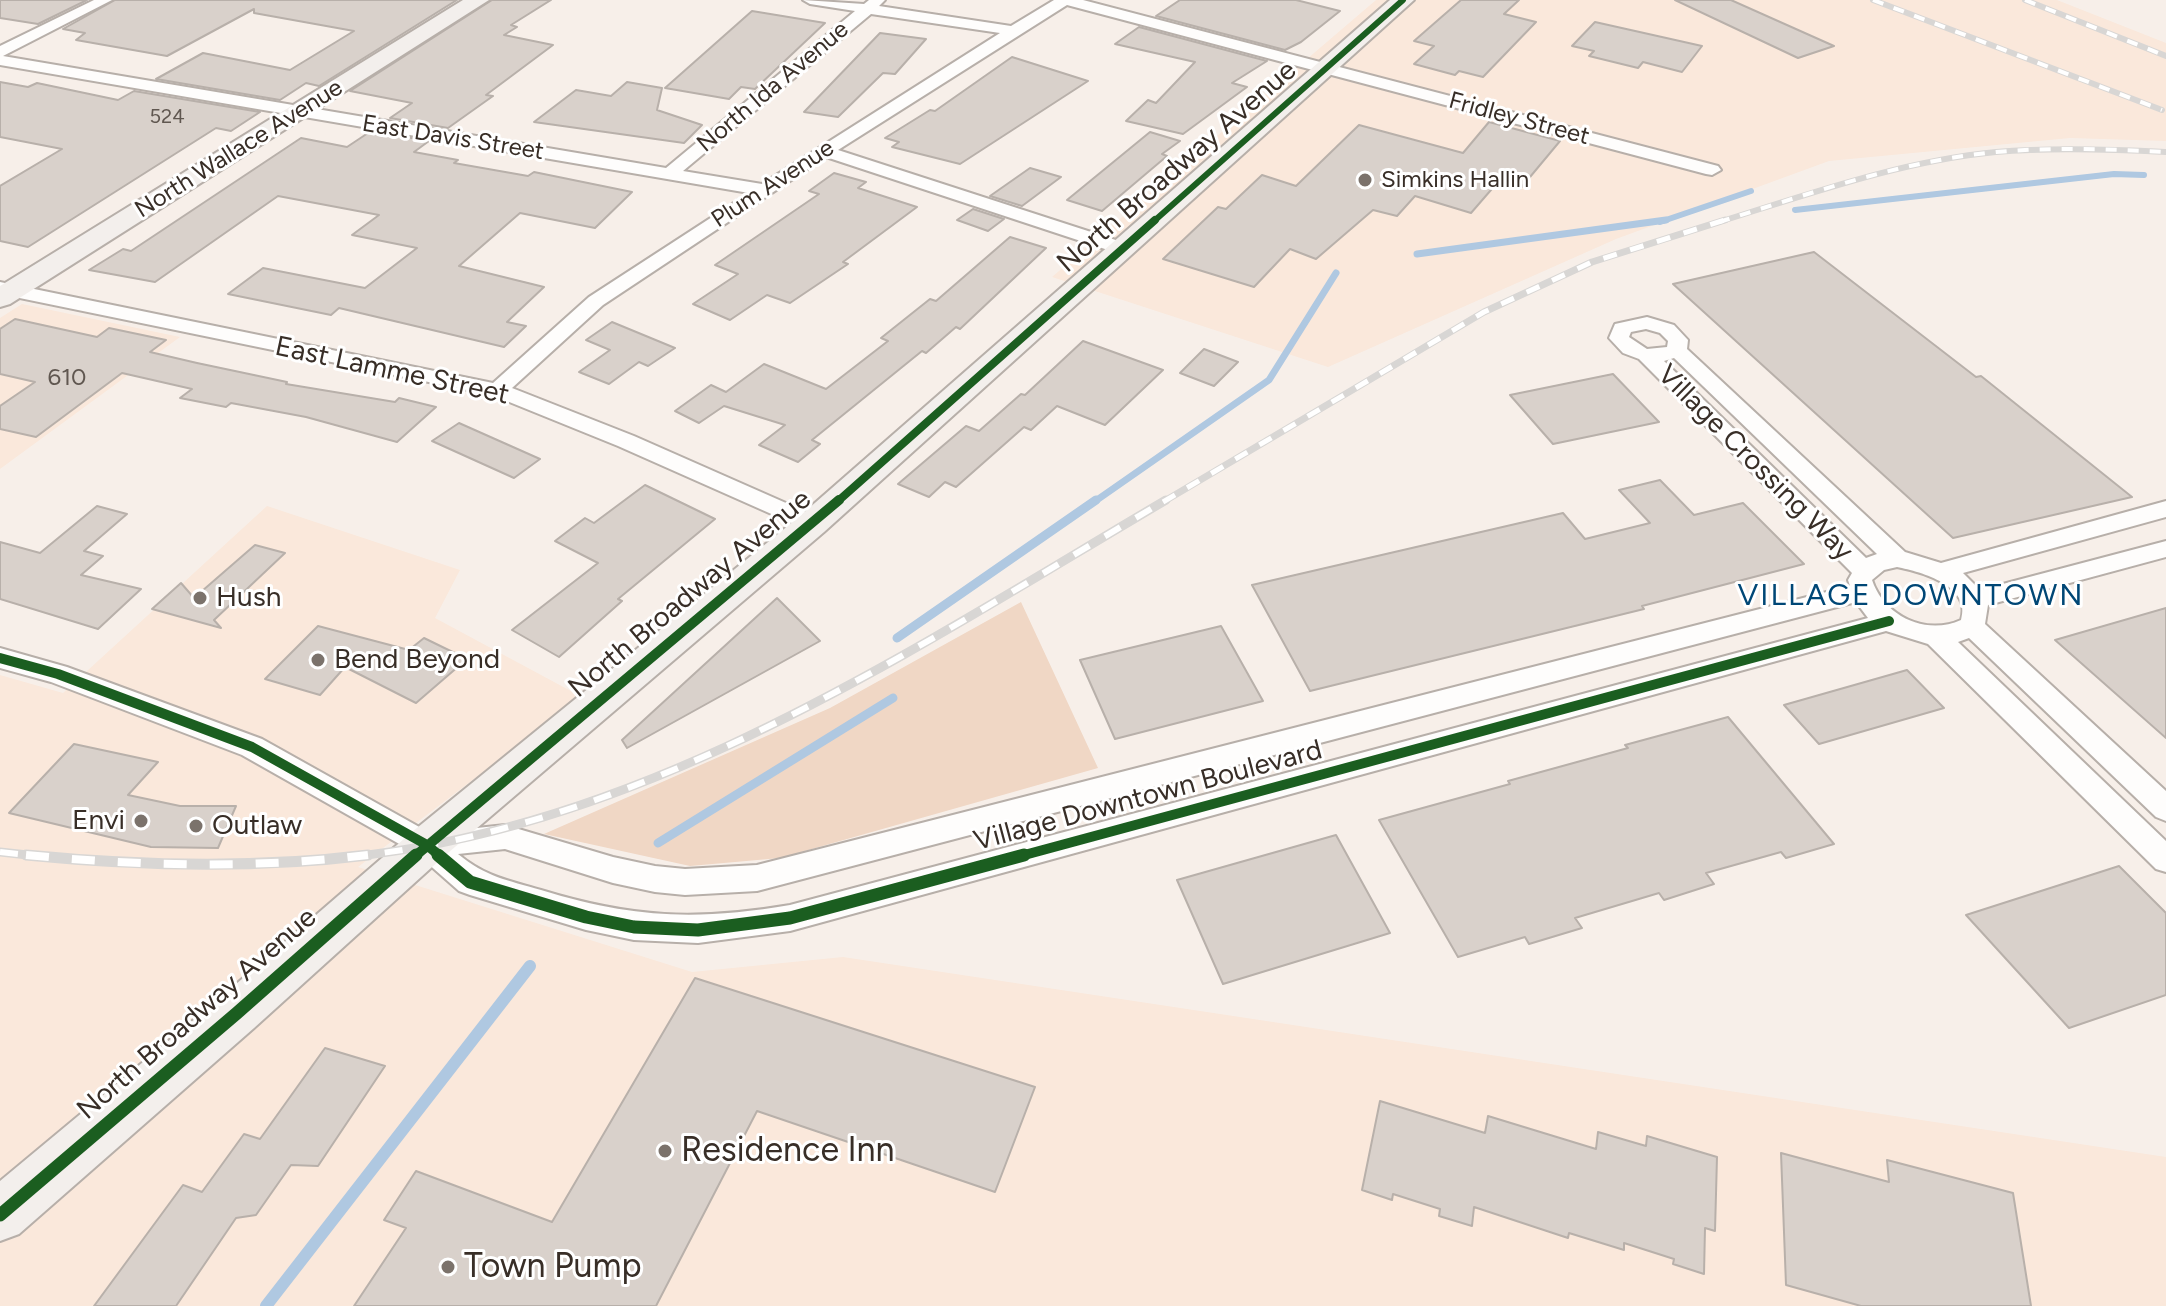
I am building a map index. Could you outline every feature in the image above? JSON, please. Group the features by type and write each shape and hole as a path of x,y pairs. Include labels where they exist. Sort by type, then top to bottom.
{"street":[{"path":"0,52 105,0"},
{"name":"North Wallace Avenue","path":"4,292 478,0"},
{"path":"810,0 874,4 1013,31"},
{"name":"Plum Avenue","path":"498,390 596,301 825,151 1065,0"},
{"name":"Fridley Street","path":"1065,0 1712,170"},
{"name":"North Broadway Avenue","path":"0,1215 237,1013 427,845 812,524 1403,0"},
{"name":"North Ida Avenue","path":"669,174 874,4"},
{"name":"East Davis Street","path":"0,60 765,190"},
{"path":"825,151 1121,248"},
{"name":"East Lamme Street","path":"4,292 498,390 626,441 812,524"},
{"name":"Village Crossing Way","path":"1677,350 1678,340 1658,325 1637,323 1622,328 1619,338 1623,343 1646,355 1863,581"},
{"name":"Village Crossing Way","path":"1646,355 1664,356 1677,350"},
{"name":"Village Crossing Way","path":"1677,350 1897,559"},
{"path":"1942,571 2166,509"},
{"path":"1863,581 1871,607 1889,621 1935,635 1956,634 1973,613 2166,549"},
{"path":"1897,559 1942,571 1967,590 1973,613 2166,809"},
{"name":"Village Downtown Boulevard","path":"427,845 505,837 613,870 655,879 685,882 757,878 1863,581 1872,564 1897,559"},
{"name":"Village Downtown Boulevard","path":"427,845 470,882 586,917 665,930 745,926 790,918 1889,621"},
{"path":"1935,635 2166,860"},
{"path":"0,658 85,684 252,747 427,845"}],"shaded area":[{"path":"1376,0 2057,0 2166,43 2166,141 2070,138 1829,161 1616,239 1328,367 1052,277"},
{"path":"22,304 180,337 0,469 0,318"},
{"path":"267,506 460,570 435,618 582,697 358,867 692,972 843,957 2166,1157 2166,1306 0,1306 0,675 63,693"},
{"path":"1021,602 1098,768 780,858 690,866 544,834 830,708"}],"building":[{"path":"0,0 87,0 38,24 0,18"},
{"path":"115,0 457,0 319,86 306,83 280,100 156,79 203,53 290,70 354,31 254,13 254,9 167,56 76,40 85,33 63,29"},
{"path":"492,0 551,0 511,25 517,27 504,35 553,45 486,95 493,96 448,128 390,118 412,103 350,91"},
{"path":"1180,0 1296,0 1340,11 1301,42 1285,50 1156,16"},
{"path":"1461,0 1519,0 1504,14 1536,22 1483,77 1459,71 1455,75 1414,64 1434,46 1414,41"},
{"path":"1675,0 1731,0 1834,46 1798,58"},
{"path":"752,11 825,23 755,89 741,87 729,99 665,88"},
{"path":"1595,22 1702,46 1682,72 1643,62 1638,68 1589,56 1594,51 1572,46"},
{"path":"1139,27 1267,61 1232,83 1247,87 1183,134 1126,121 1148,100 1156,103 1195,62 1115,44"},
{"path":"880,33 926,39 895,74 883,73 838,117 804,112"},
{"path":"1012,57 1088,81 960,164 892,147 899,142 885,138 930,110 935,111"},
{"path":"0,82 28,87 37,83 118,100 134,91 260,112 231,131 216,128 28,247 0,241 0,186 62,149 0,137"},
{"path":"627,82 662,88 657,110 702,125 684,143 534,122 576,90 611,96"},
{"path":"1489,122 1560,141 1520,189 1497,183 1471,213 1415,196 1397,216 1373,210 1316,259 1290,249 1254,287 1163,259 1218,207 1226,209 1262,175 1296,186 1359,125 1463,153"},
{"path":"371,131 429,141 414,152 458,160 454,163 528,176 534,172 632,192 595,228 520,213 459,266 544,287 507,322 526,326 504,347 339,308 331,315 228,294 263,268 365,288 417,248 352,235 379,215 278,196 155,282 89,270 123,249 131,251 301,138 347,147"},
{"path":"1150,132 1180,141 1162,154 1167,156 1102,211 1067,200"},
{"path":"1030,168 1061,177 1022,206 990,196"},
{"path":"834,173 866,182 858,188 917,207 843,262 848,264 790,303 767,295 730,320 693,304 738,274 715,265 819,194 809,191"},
{"path":"973,209 1004,219 988,231 957,220"},
{"path":"1010,237 1046,248 960,329 956,327 926,353 922,351 812,440 820,444 798,462 759,445 785,425 724,406 699,423 675,411 711,385 726,392 764,364 826,389 888,341 881,338 930,299 936,301"},
{"path":"1814,252 1976,377 1981,376 2132,497 1953,538 1673,284"},
{"path":"15,319 97,337 109,328 166,340 150,352 286,384 395,402 399,398 436,407 397,442 306,417 231,403 226,407 180,398 192,389 122,373 36,437 0,429 0,406 35,382 0,374 0,329"},
{"path":"612,322 675,348 648,366 639,362 609,384 579,372 610,350 586,340"},
{"path":"1083,341 1163,370 1105,425 1057,406 1031,430 1024,427 956,487 945,482 929,497 898,484 966,426 979,431 1021,394 1025,395"},
{"path":"1204,349 1238,362 1214,386 1180,373"},
{"path":"1613,374 1659,422 1553,444 1510,395"},
{"path":"459,423 540,459 514,478 432,441"},
{"path":"1660,480 1694,515 1743,503 1804,564 1642,606 1644,609 1310,691 1252,585 1563,513 1585,539 1650,523 1619,490"},
{"path":"645,485 715,519 618,599 622,601 559,657 512,630 598,563 555,541 585,518 594,523"},
{"path":"97,506 127,514 84,551 103,556 81,575 141,589 98,629 0,599 0,542 40,553"},
{"path":"255,545 285,553 214,620 221,628 152,609 181,583 194,598"},
{"path":"777,598 820,641 627,748 622,740"},
{"path":"2166,608 2166,738 2055,640"},
{"path":"318,626 409,650 424,638 467,659 416,703 345,667 320,695 265,679"},
{"path":"1221,626 1263,701 1115,739 1080,660"},
{"path":"1907,670 1944,708 1819,744 1784,705"},
{"path":"1728,717 1834,844 1786,858 1781,852 1706,873 1714,884 1664,900 1659,893 1575,918 1582,928 1529,944 1525,937 1458,957 1379,820 1510,784 1508,781"},
{"path":"74,744 158,762 128,795 180,806 236,806 218,848 151,847 9,813"},
{"path":"1336,835 1390,933 1223,984 1177,880"},
{"path":"2119,866 2166,913 2166,995 2069,1028 1966,915"},
{"name":"Residence Inn","path":"695,978 1035,1087 995,1192 757,1111 656,1306 354,1306 406,1228 384,1220 416,1171 552,1222"},
{"path":"325,1048 385,1066 318,1166 291,1165 256,1215 236,1218 176,1306 94,1306 183,1185 202,1192 244,1134 260,1139"},
{"path":"1380,1101 1485,1133 1488,1116 1596,1149 1598,1132 1646,1146 1647,1136 1717,1157 1715,1231 1705,1228 1704,1274 1673,1264 1674,1259 1624,1243 1624,1250 1569,1233 1568,1238 1474,1207 1472,1226 1439,1216 1440,1209 1393,1194 1392,1200 1362,1190"},
{"path":"1781,1153 1889,1182 1887,1160 2013,1193 2031,1306 1861,1306 1786,1285"}],"waterway":[{"path":"1795,210 2114,174 2144,175"},
{"path":"1666,220 1751,191"},
{"path":"1417,254 1666,220"},
{"path":"1660,222 1666,220"},
{"path":"1094,502 1269,380 1336,273"},
{"path":"897,638 1096,500"},
{"path":"658,843 893,698"},
{"path":"266,1306 530,966"}],"railway":[{"path":"1873,0 2162,110"},
{"path":"2025,0 2166,56"},
{"path":"1719,222 1856,180 1961,156 2038,149 2166,152"},
{"path":"1163,502 1484,312 1592,262 1725,220"},
{"path":"352,856 460,839 568,809 673,770 775,723 875,671 1166,500"},
{"path":"0,852 32,856"},
{"path":"26,855 32,856"},
{"path":"352,856 368,855"},
{"path":"32,856 197,864 352,856"},
{"path":"32,856 46,857"}],"cycle path":[{"path":"0,1215 237,1013 427,845 812,524 1403,0"},
{"path":"0,658 58,674 252,747 427,845 470,882 586,917 634,927 698,930 790,918 1889,621"}],"place":[{"name":"Simkins Hallin","path":"1365,180"},
{"name":"Hush","path":"200,598"},
{"name":"Bend Beyond","path":"318,660"},
{"name":"Envi","path":"141,821"},
{"name":"Outlaw","path":"196,826"},
{"name":"Residence Inn","path":"665,1151"},
{"name":"Town Pump","path":"448,1267"}],"district":[{"name":"VILLAGE DOWNTOWN","path":"1911,596"}]}
